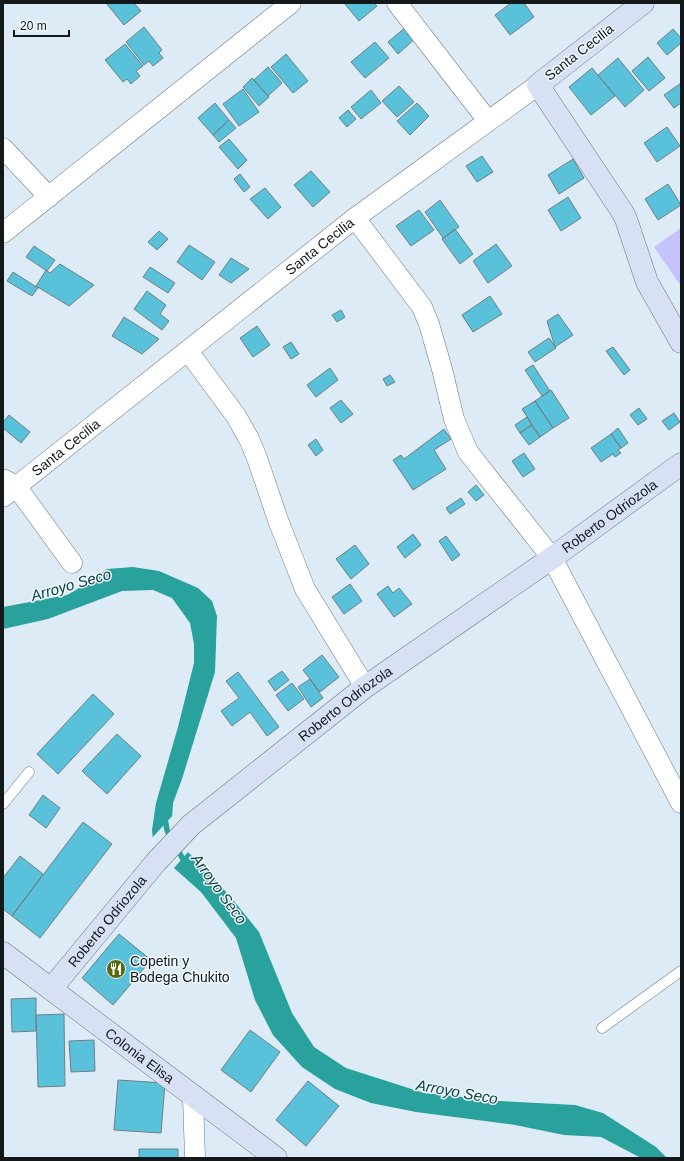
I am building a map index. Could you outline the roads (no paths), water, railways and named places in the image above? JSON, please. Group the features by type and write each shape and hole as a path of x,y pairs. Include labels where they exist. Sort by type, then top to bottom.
{"street":[{"path":"3,233 291,3"},
{"path":"397,3 488,121"},
{"name":"Santa Cecilia","path":"7,487 188,351 355,218 538,85 643,3"},
{"path":"538,85 623,213 647,282 681,342"},
{"path":"3,148 49,197"},
{"path":"355,218 422,307 429,324 442,369 454,419 468,452 552,558 681,803"},
{"path":"188,351 236,416 249,439 258,458 278,520 305,589 365,687"},
{"name":"Roberto Odriozola","path":"51,989 156,862 191,825 365,687 552,558 681,464"},
{"path":"7,487 72,563"},
{"name":"Colonia Elisa","path":"3,953 276,1158"},
{"path":"193,1097 195,1158"}],"lane":[{"path":"3,804 29,772"},
{"path":"602,1028 681,971"}],"water":[{"path":"133,567 159,571 198,588 212,601 217,616 215,672 182,779 173,803 172,818 153,840 152,830 156,803 178,727 194,663 194,644 190,623 172,598 153,590 122,591 48,619 3,629 3,607 67,595 107,569"},
{"path":"188,852 229,895 259,932 292,1013 314,1047 346,1068 424,1093 500,1101 575,1105 603,1113 656,1147 667,1158 641,1158 601,1137 564,1135 515,1125 416,1112 371,1103 335,1089 302,1067 273,1035 255,1000 236,938 201,892 174,868"}],"waterway":[{"name":"Arroyo Seco","path":"165,819 167,830 171,839"},
{"name":"Arroyo Seco","path":"177,848 186,865"}],"place":[{"name":"Copetin y Bodega Chukito","path":"116,969"}]}
